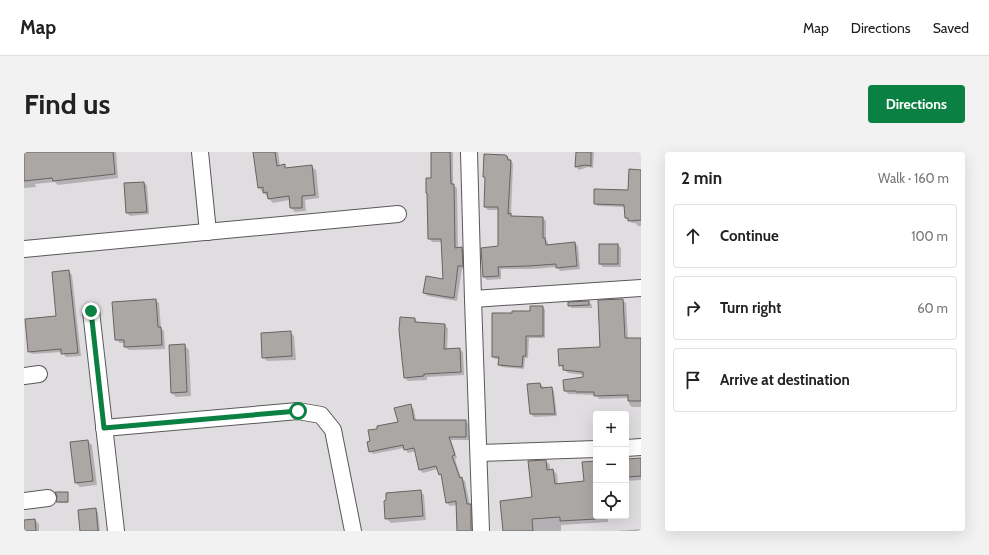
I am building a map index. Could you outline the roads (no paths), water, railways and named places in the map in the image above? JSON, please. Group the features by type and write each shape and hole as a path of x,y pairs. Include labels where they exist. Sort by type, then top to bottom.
{"street":[{"path":"200,152 208,232"},
{"path":"469,152 481,531"},
{"path":"24,250 398,214"},
{"path":"473,299 641,288"},
{"path":"91,311 116,531"},
{"path":"104,428 298,411 321,415 333,430 353,531"},
{"path":"629,448 641,447"},
{"path":"479,453 593,449"},
{"path":"24,501 48,498"}]}
